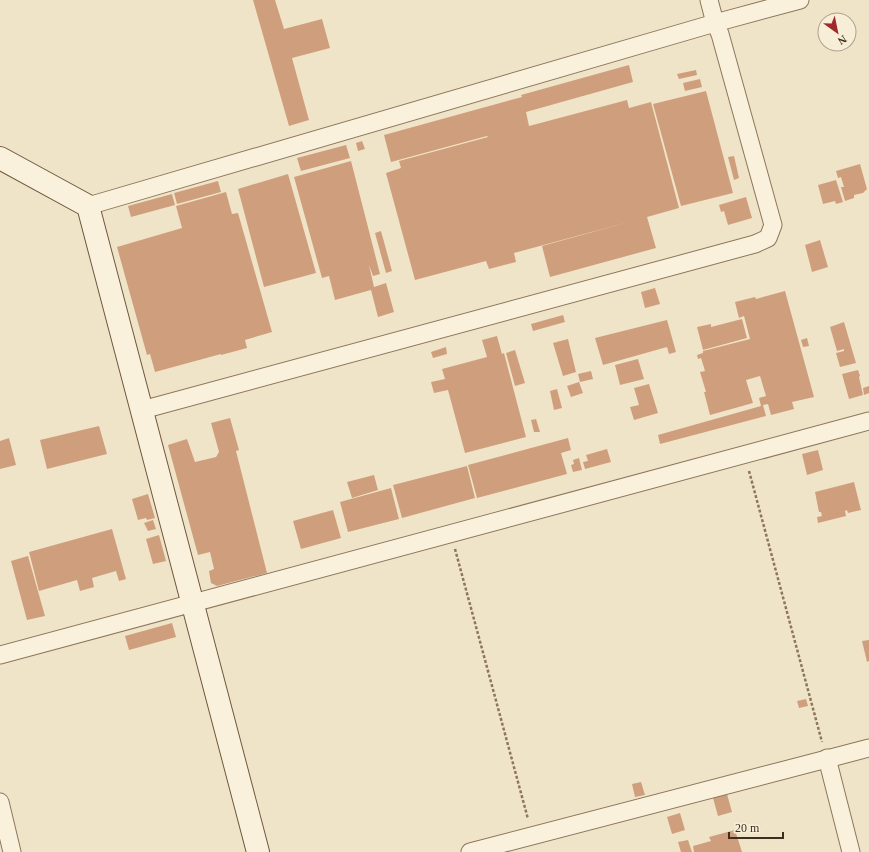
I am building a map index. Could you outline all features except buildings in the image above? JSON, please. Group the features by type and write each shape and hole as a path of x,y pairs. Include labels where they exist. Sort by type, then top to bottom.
{"street":[{"path":"142,410 747,246 768,238 773,225 709,0"},
{"path":"0,158 88,206 716,23 800,0"},
{"path":"88,206 258,852"},
{"path":"0,655 869,421"},
{"path":"470,852 869,748"},
{"path":"827,758 851,852"},
{"path":"0,802 12,852"}],"path":[{"path":"744,455 827,758"},
{"path":"450,534 532,835"}]}
